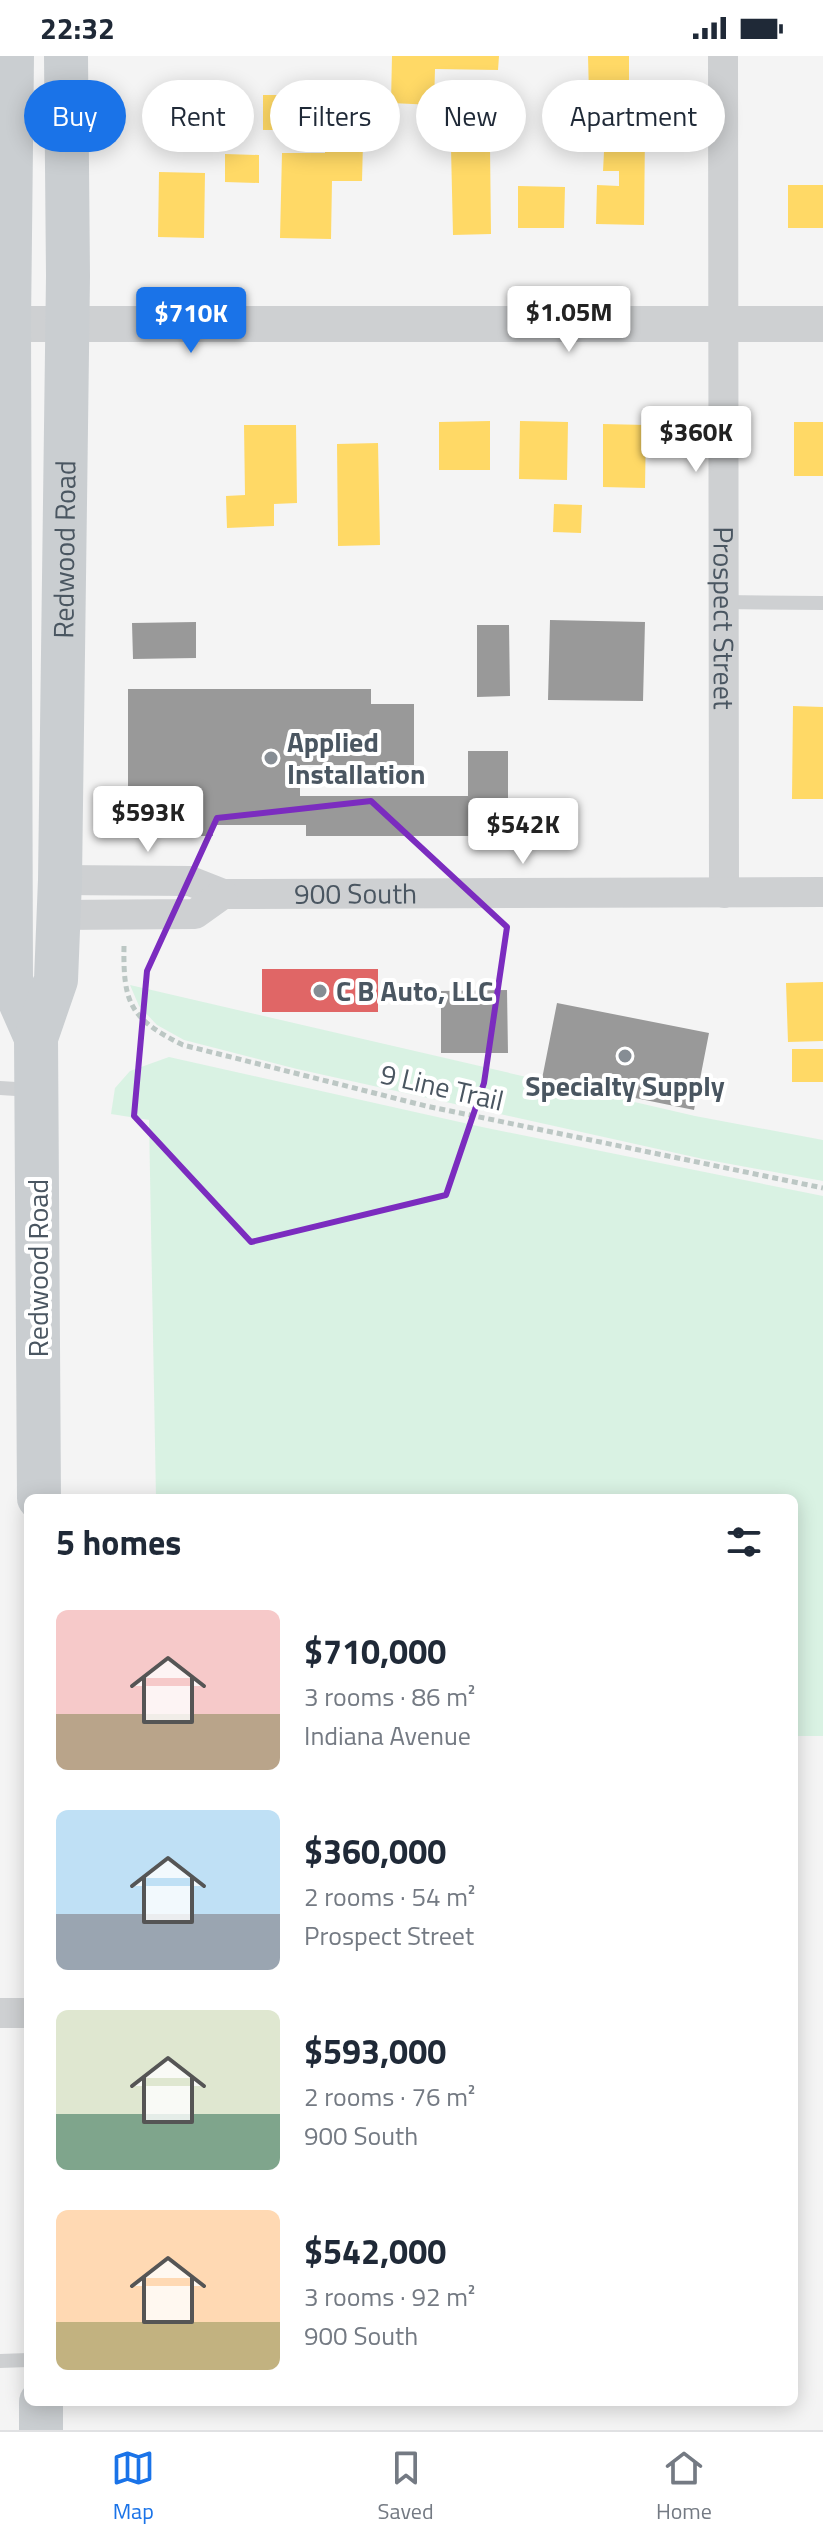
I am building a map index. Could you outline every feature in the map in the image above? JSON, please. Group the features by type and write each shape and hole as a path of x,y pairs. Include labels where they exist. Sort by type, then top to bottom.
{"main road":[{"name":"Redwood Road","path":"39,1494 18,1089 56,980 67,325 66,56"},
{"name":"Redwood Road","path":"8,81 4,324 11,981 36,1038"},
{"path":"41,2406 41,2430"}],"street":[{"name":"Prospect Street","path":"723,56 724,893"},
{"path":"4,324 823,324"},
{"name":"900 South","path":"59,897 195,914 223,894 823,892"},
{"path":"0,2013 24,2013"}],"lane":[{"path":"723,602 823,603"},
{"path":"0,2361 24,2360"}],"path":[{"name":"9 Line Trail","path":"124,940 123,975 129,1002 150,1025 183,1045 426,1106 823,1188"}],"highlighted area":[{"path":"371,801 507,927 484,1083 446,1195 251,1242 134,1116 147,971 217,818"}],"green space":[{"path":"130,985 695,1116 823,1140 823,1181 703,1159 297,1069 184,1040 157,1025 139,1006"},
{"path":"169,1057 482,1127 823,1196 823,1736 798,1736 798,1494 156,1494 149,1120 111,1114 115,1088 130,1071"}],"building: Homes":[{"path":"392,56 499,56 498,70 435,69 435,80 416,80 416,104 400,103 400,80 391,80"},
{"path":"588,56 629,56 629,80 589,80"},
{"path":"263,95 270,95 270,130 263,130"},
{"path":"363,152 362,181 332,181 331,239 280,238 282,153"},
{"path":"451,152 490,152 491,234 453,235"},
{"path":"604,152 645,152 644,225 596,224 597,185 619,186 619,171 603,171"},
{"path":"225,154 259,155 259,183 225,182"},
{"path":"159,172 205,173 204,238 158,237"},
{"path":"788,185 823,185 823,228 788,228"},
{"path":"518,186 565,187 564,228 518,228"},
{"path":"490,421 490,470 439,470 439,422"},
{"path":"520,421 568,422 567,480 519,479"},
{"path":"794,422 823,422 823,476 794,476"},
{"path":"603,424 646,425 645,488 603,487"},
{"path":"244,425 296,425 297,503 274,504 274,526 227,528 226,496 245,495"},
{"path":"378,443 380,545 338,546 337,444"},
{"path":"554,504 582,505 581,533 553,532"},
{"path":"793,706 823,707 823,799 792,799"},
{"path":"823,982 823,1041 788,1042 786,983"},
{"path":"792,1049 823,1049 823,1082 792,1082"}],"building: Shops":[{"name":"C B Auto, LLC","path":"262,969 378,969 378,1012 262,1012"}],"building: Industry":[{"path":"550,620 645,622 643,701 548,700"},
{"path":"196,622 196,658 133,659 132,623"},
{"path":"477,625 509,625 510,696 477,697"},
{"name":"Applied Installation","path":"128,689 371,689 371,704 414,704 414,765 300,765 300,796 468,796 468,751 508,751 508,836 306,836 306,825 213,825 213,836 128,836"},
{"path":"507,990 508,1053 441,1053 441,991"},
{"name":"Specialty Supply","path":"557,1003 709,1033 694,1110 542,1079"}],"place":[{"name":"Applied Installation","path":"271,758"},
{"name":"C B Auto, LLC","path":"320,991"},
{"name":"Specialty Supply","path":"625,1056"}]}
